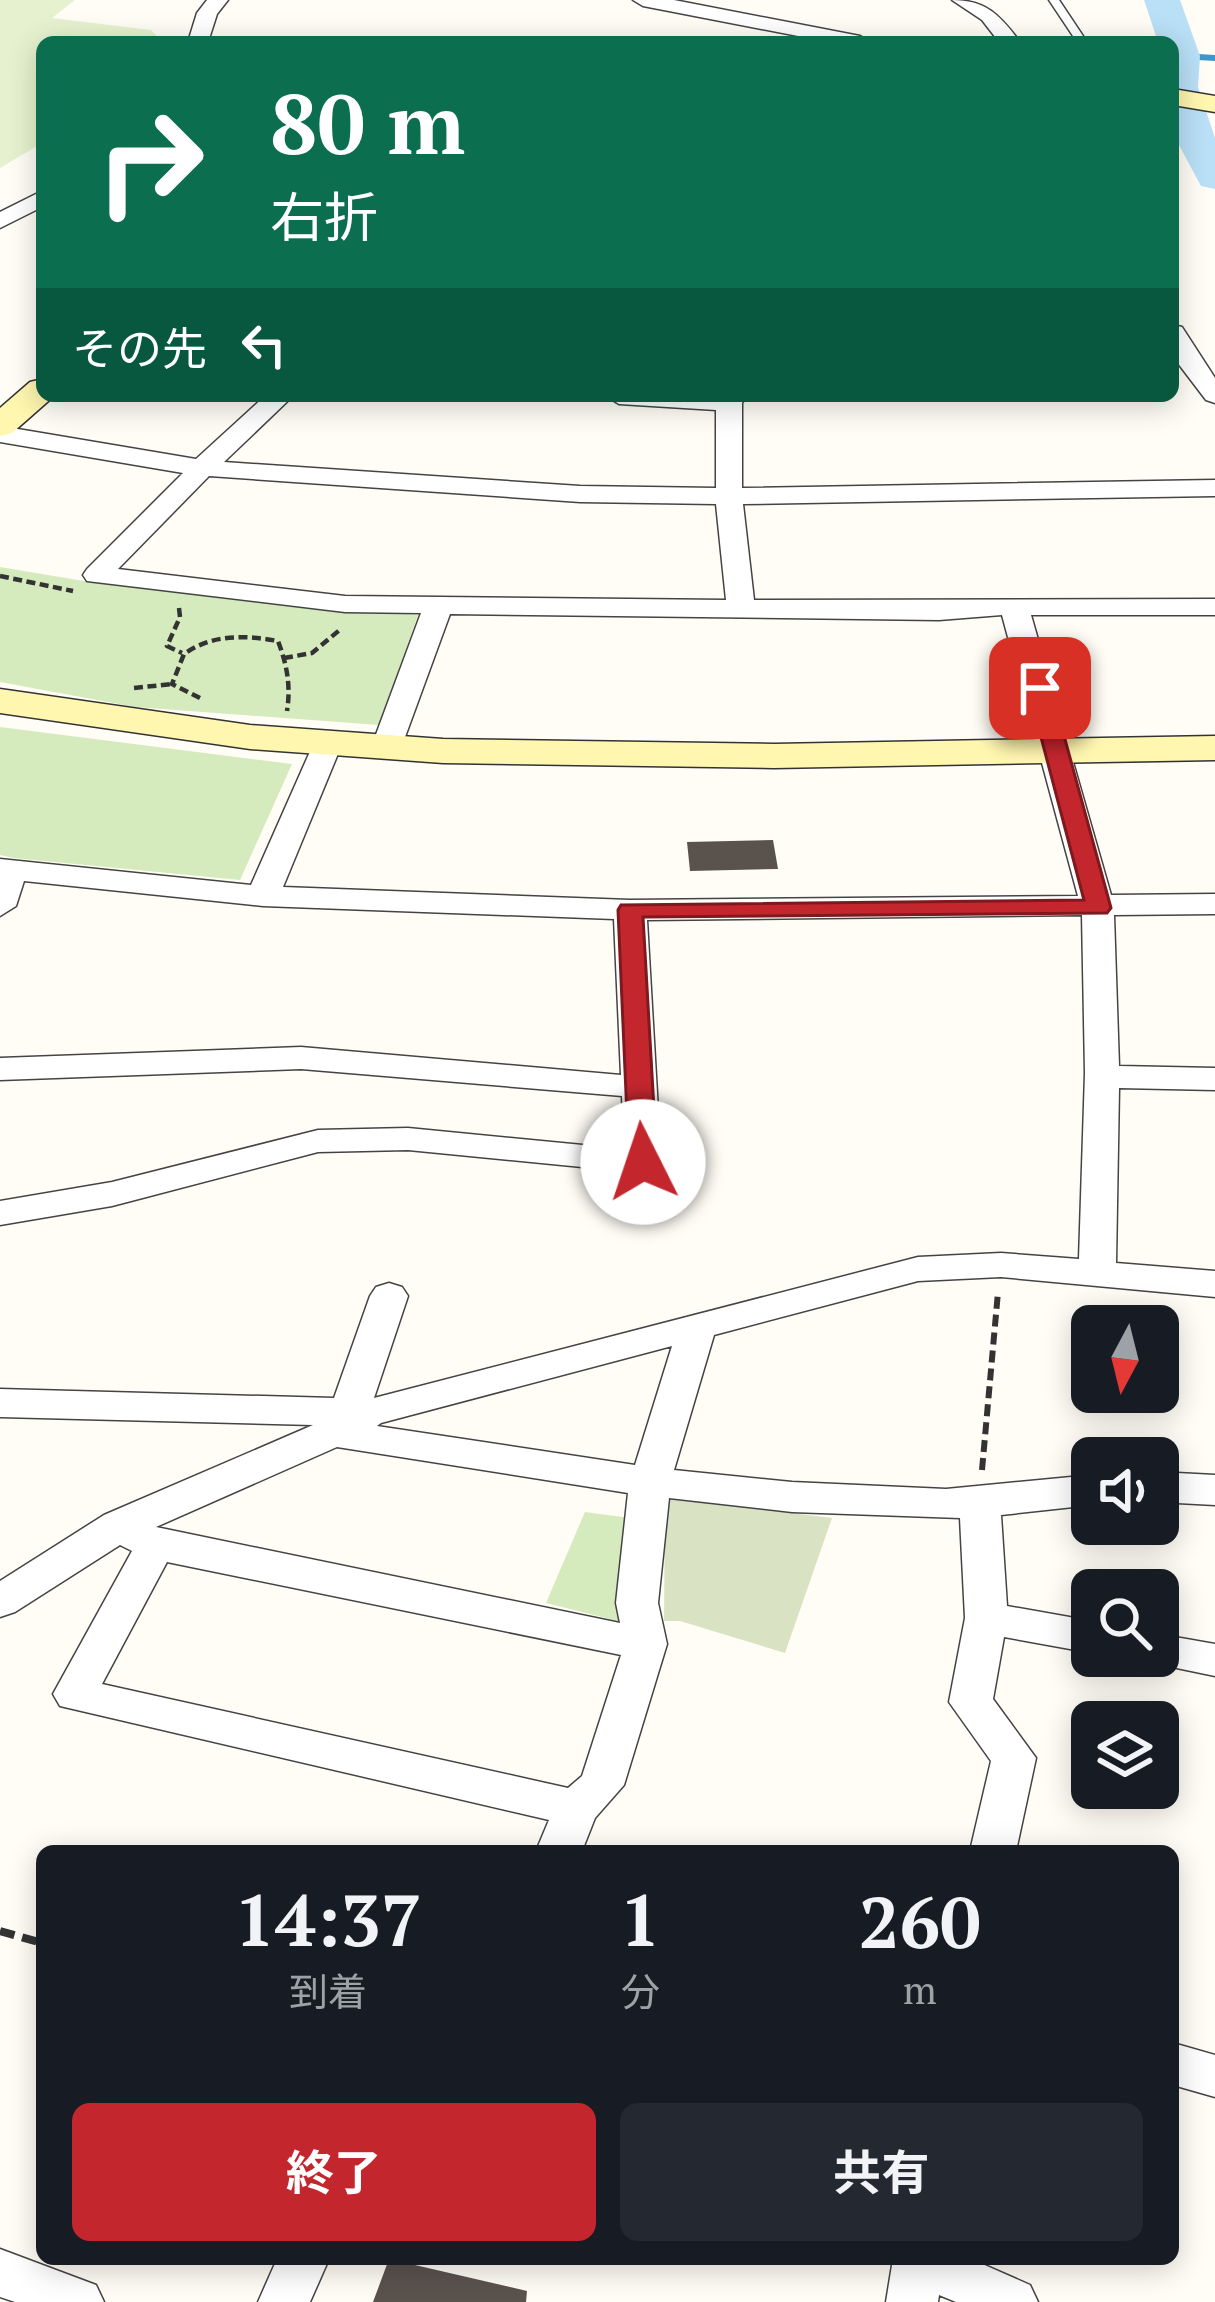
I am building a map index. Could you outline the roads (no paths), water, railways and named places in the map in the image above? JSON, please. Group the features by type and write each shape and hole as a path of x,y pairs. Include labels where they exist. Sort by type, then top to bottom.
{"street":[{"path":"200,36 207,13 218,0"},
{"path":"643,0 720,24 813,36"},
{"path":"962,0 989,16 1005,36"},
{"path":"1179,98 1215,104"},
{"path":"0,201 36,205"},
{"path":"0,221 36,205"},
{"path":"1179,344 1215,394 1179,393"},
{"path":"0,430 36,394"},
{"path":"274,402 97,575 345,604 438,607 939,611 1014,606 1215,607"},
{"path":"731,402 729,496 741,610"},
{"path":"0,430 202,468 580,494 1215,488"},
{"path":"1014,606 1098,908 1102,1073 1097,1273"},
{"path":"386,748 438,607"},
{"path":"0,701 314,730 386,748 570,753 1215,748"},
{"path":"262,896 314,730"},
{"path":"0,906 6,870 262,896 630,910 1215,904"},
{"path":"0,1213 112,1195 318,1141 408,1139 643,1162 630,910"},
{"path":"0,1069 301,1058 637,1087"},
{"path":"1102,1073 1131,1080 1215,1079"},
{"path":"0,1601 138,1536 351,1419 918,1269 1001,1264 1215,1284"},
{"path":"351,1419 388,1296"},
{"path":"562,1845 576,1808 602,1785 646,1644 637,1603 650,1483 697,1328"},
{"path":"0,1403 351,1419 650,1483 866,1501 980,1504 1071,1493"},
{"path":"1179,1488 1215,1490"},
{"path":"980,1504 986,1618 971,1702 1014,1758 994,1845"},
{"path":"138,1536 646,1644"},
{"path":"138,1536 75,1694 576,1808"},
{"path":"986,1618 1071,1633"},
{"path":"1179,1654 1215,1660"},
{"path":"1179,2066 1215,2076"},
{"path":"284,2302 299,2265"},
{"path":"0,2273 78,2302"},
{"path":"916,2274 1012,2302"}],"lane":[{"path":"1054,0 1078,36"}],"waterway":[{"path":"1162,0 1174,36"},
{"path":"1179,50 1179,87"},
{"path":"1181,56 1215,58"},
{"path":"1179,87 1191,130 1215,177"}]}
